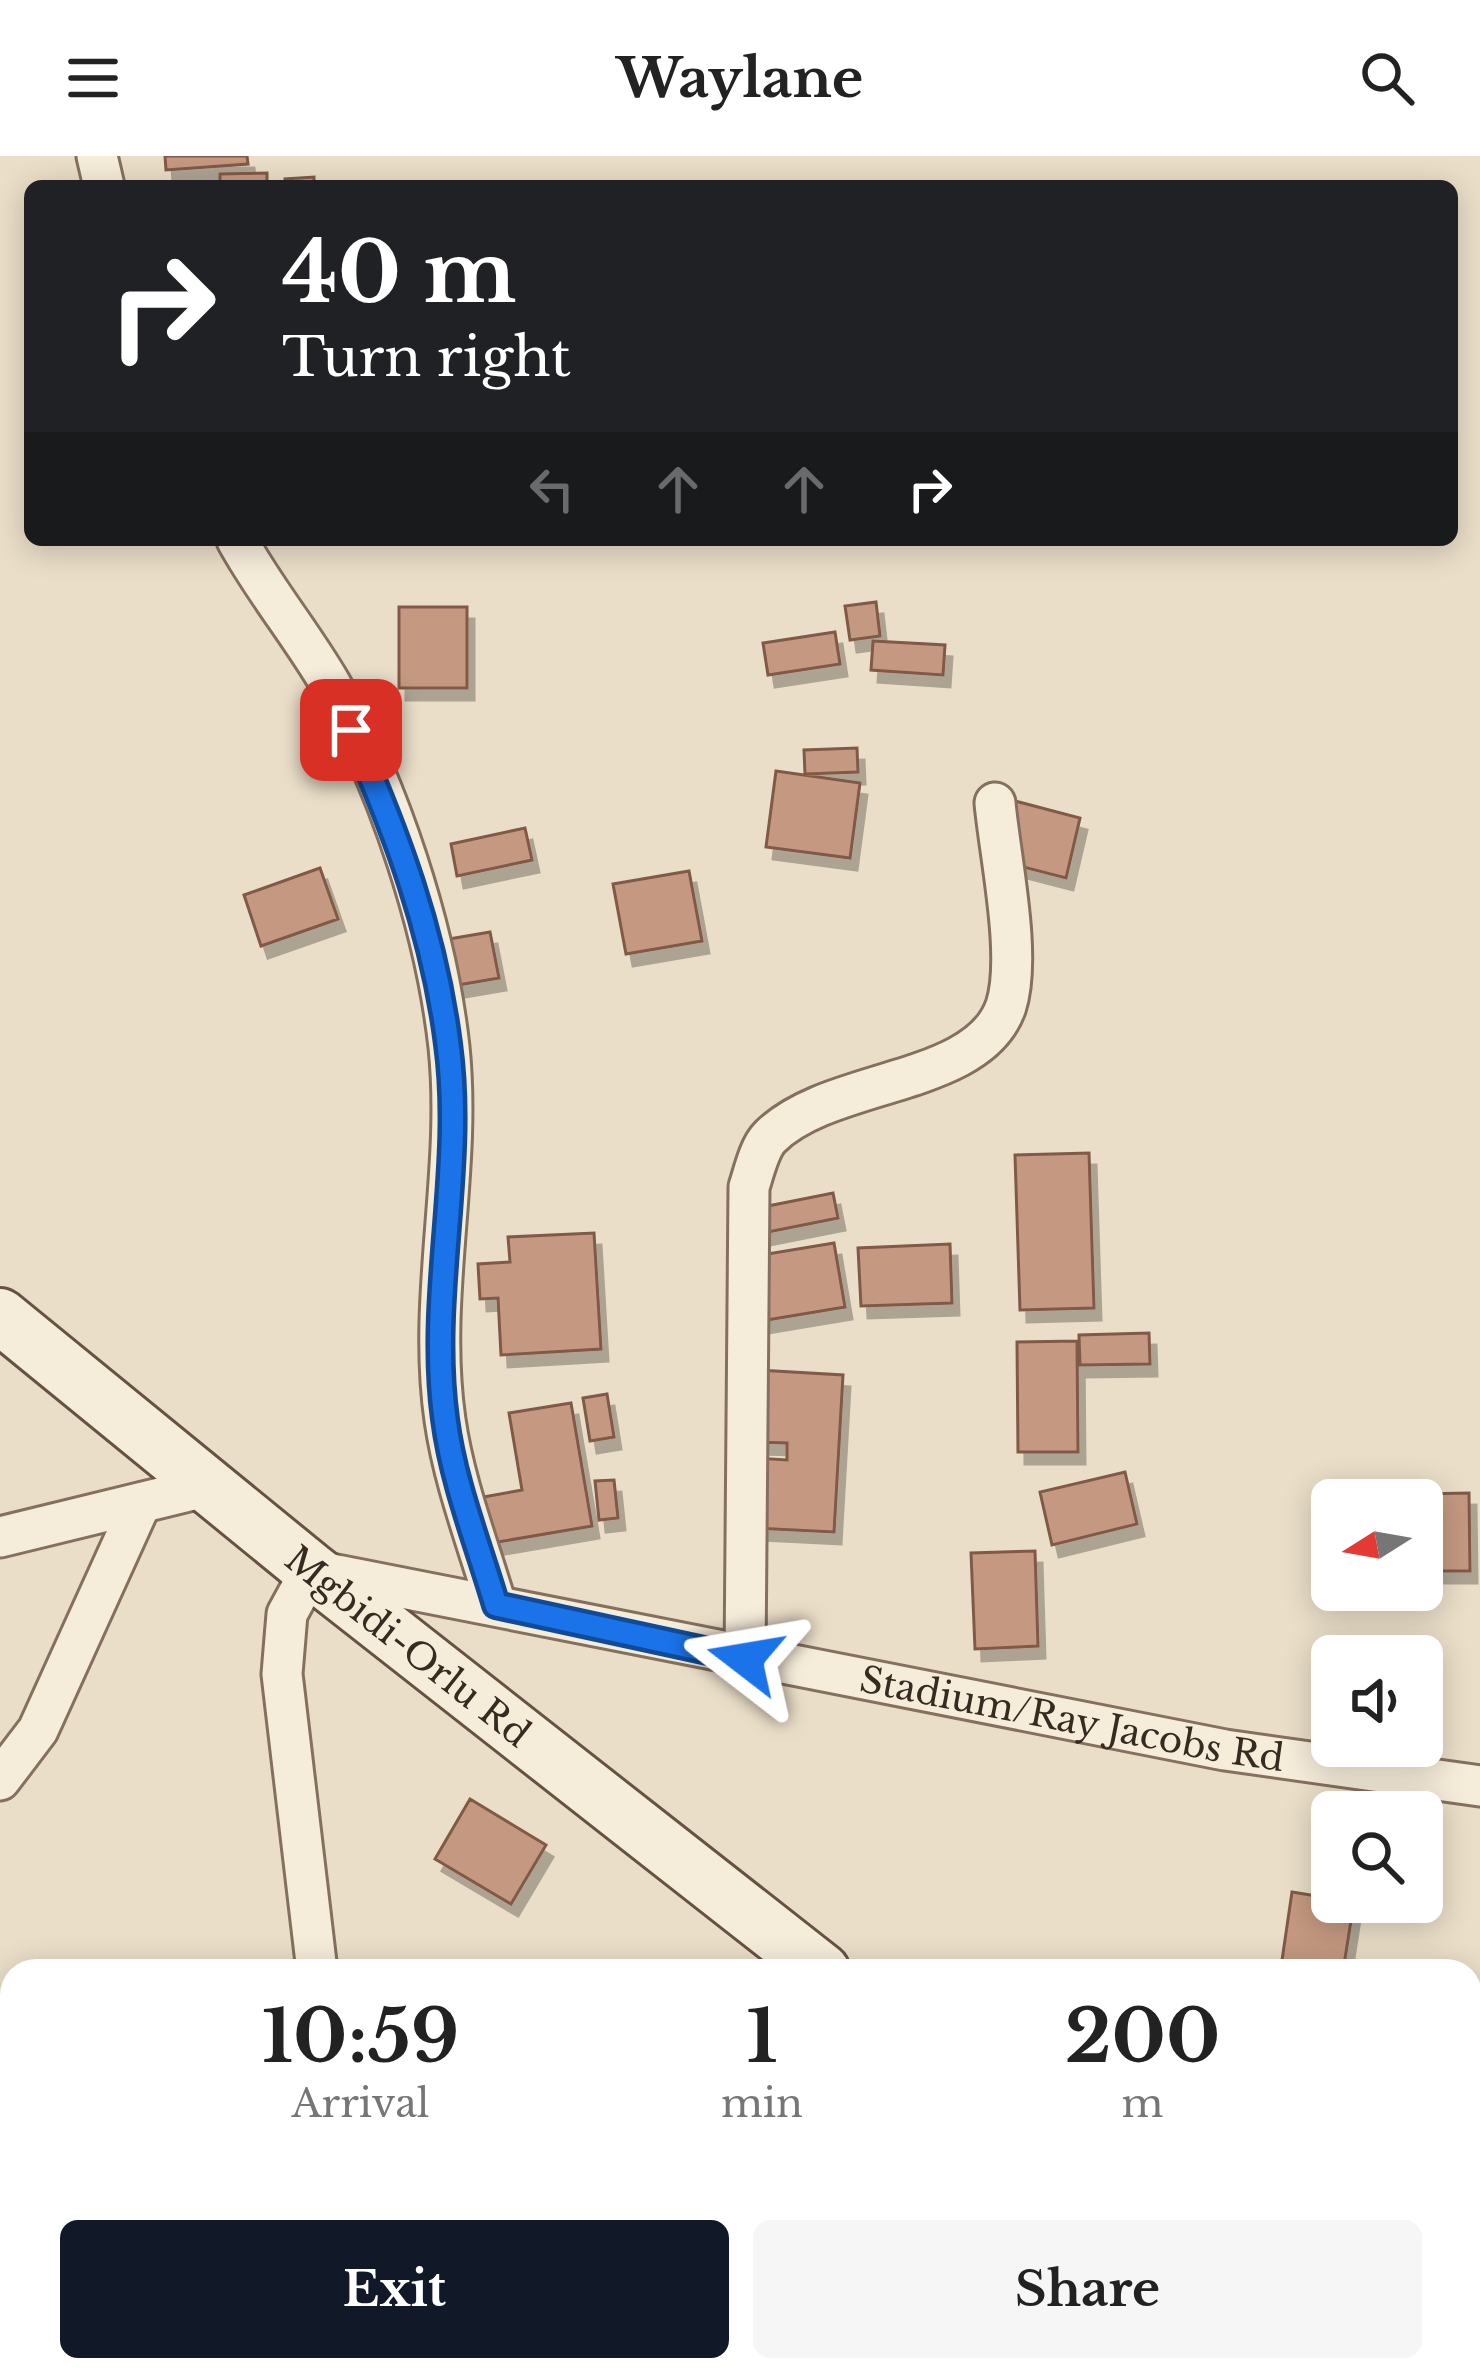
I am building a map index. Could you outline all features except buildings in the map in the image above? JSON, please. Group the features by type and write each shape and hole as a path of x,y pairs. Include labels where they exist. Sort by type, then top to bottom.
{"main road":[{"name":"Mgbidi-Orlu Rd","path":"0,1316 311,1570 807,1959"}],"street":[{"path":"241,546 332,687 390,817 424,920 448,1044 454,1127 443,1289 445,1418 496,1605"},
{"path":"745,1659 749,1187 767,1139 809,1109 961,1056 974,1049 1006,1007 1010,958 995,803"},
{"path":"0,1537 209,1486"},
{"path":"0,1780 38,1730 141,1503"},
{"path":"311,1570 287,1614 282,1674 316,1959"},
{"name":"Stadium/Ray Jacobs Rd","path":"311,1570 1225,1750 1480,1786"}],"route":[{"path":"351,730 390,817 424,920 448,1044 454,1127 443,1289 445,1418 496,1605 745,1659"}]}
